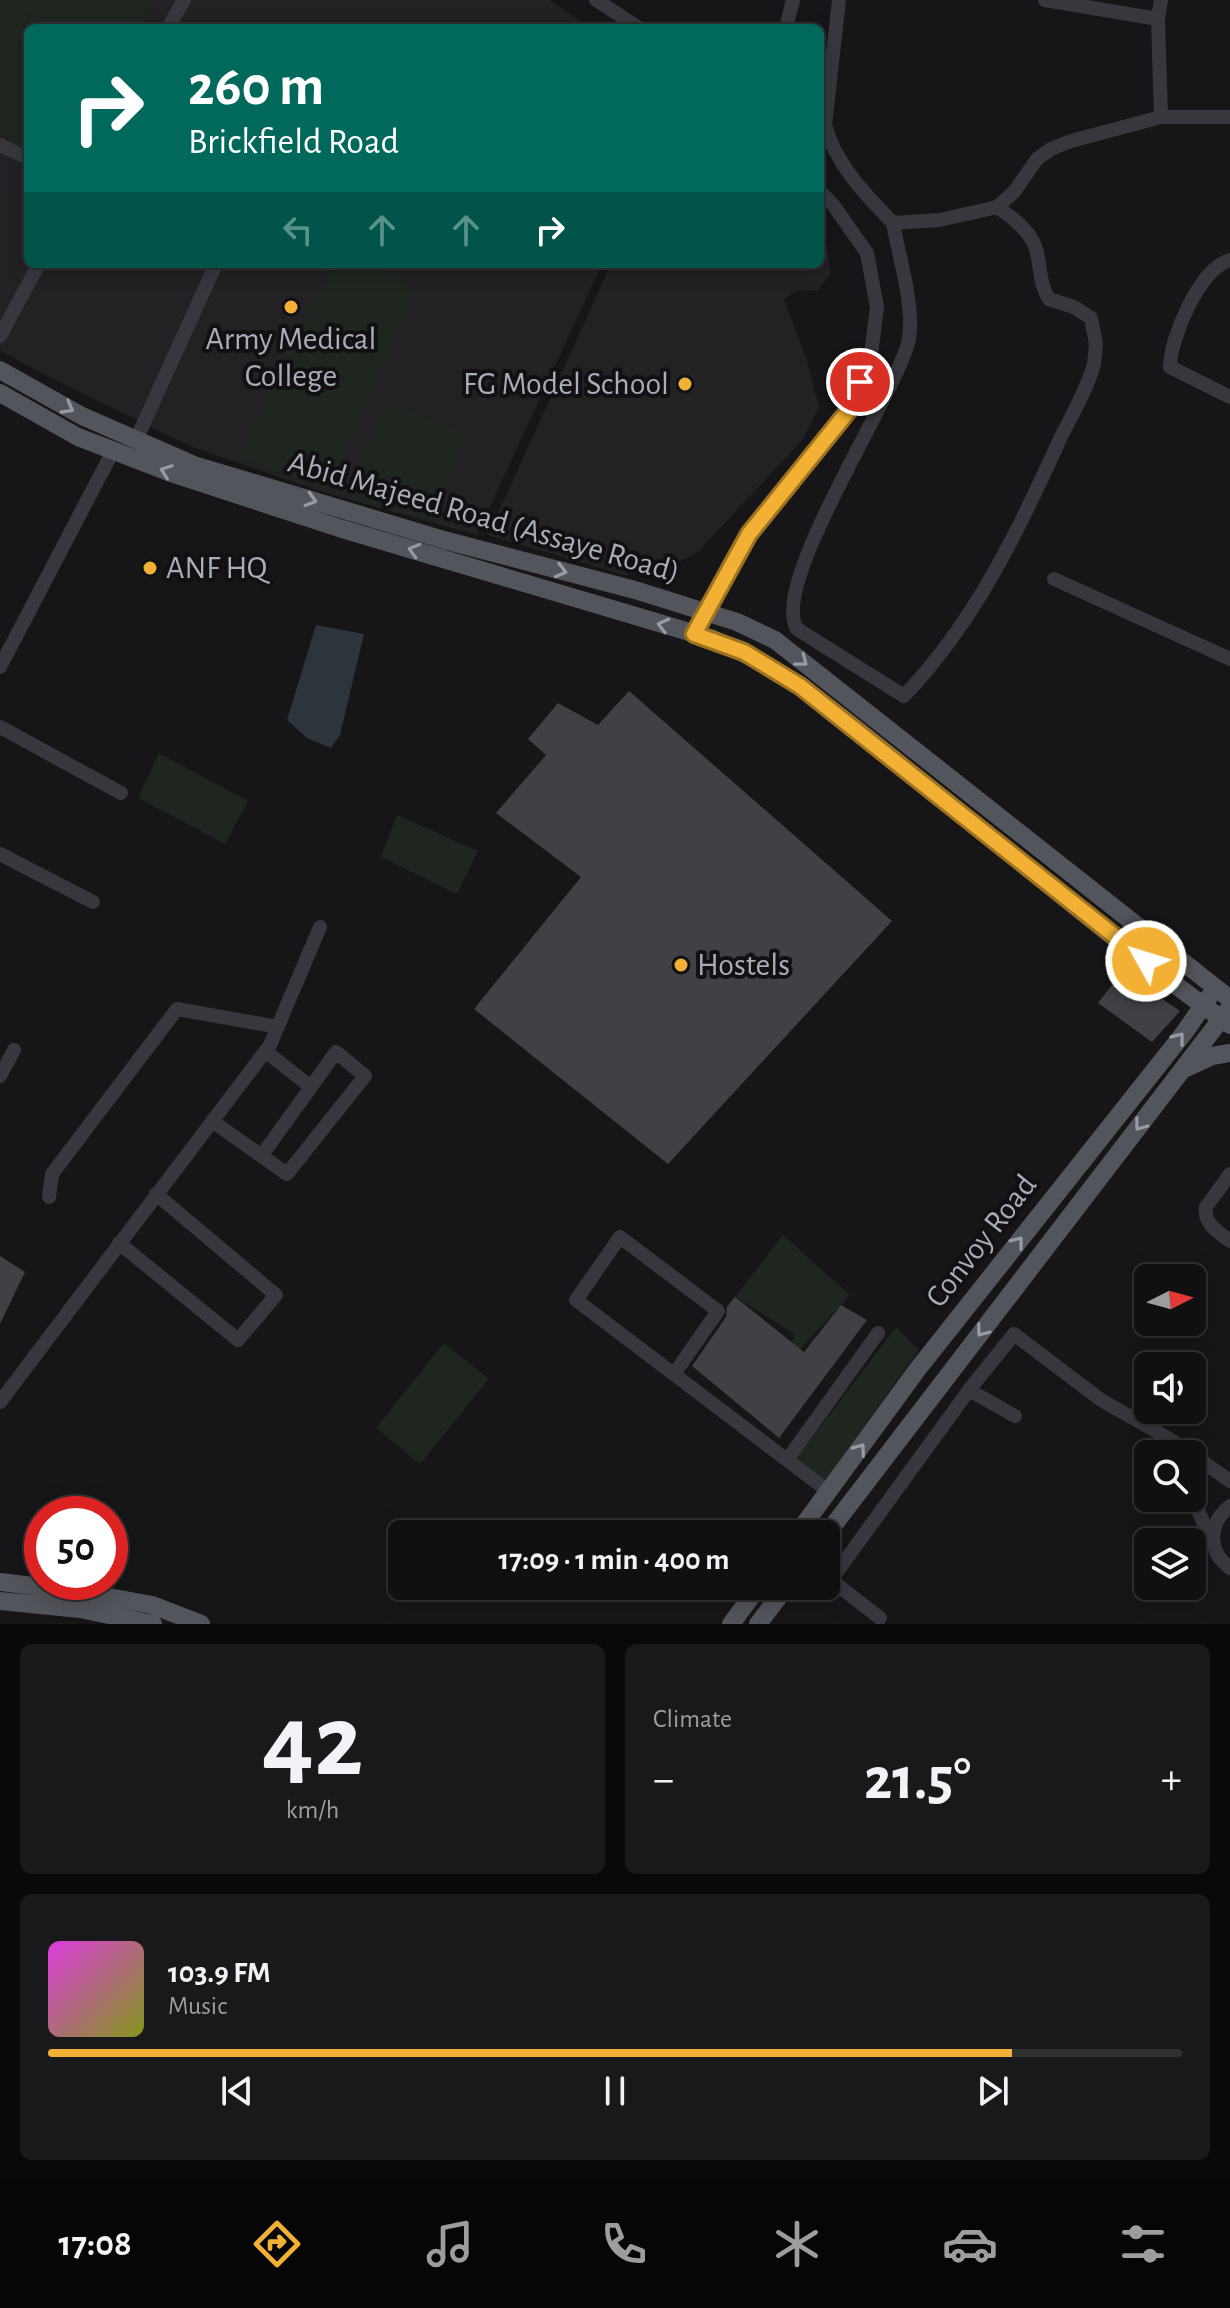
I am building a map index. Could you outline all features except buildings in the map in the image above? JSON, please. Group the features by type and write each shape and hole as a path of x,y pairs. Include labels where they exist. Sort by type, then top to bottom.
{"main road":[{"name":"Abid Majeed Road (Assaye Road)","path":"0,370 82,416 194,465 444,540 635,590 706,612 775,640 1222,993"},
{"name":"Abid Majeed Road (Assaye Road)","path":"0,393 78,437 174,474 744,652 800,686 1203,1006 1227,1017"},
{"name":"Convoy Road","path":"807,1520 917,1370 1203,1006 1222,993"},
{"name":"Convoy Road","path":"837,1520 1181,1070 1227,1017"},
{"path":"1181,1070 1212,1056 1230,1053"},
{"path":"0,1582 152,1605 201,1624"},
{"path":"731,1624 749,1600"},
{"path":"758,1624 776,1600"},
{"path":"0,1601 80,1609 153,1624"}],"street":[{"path":"171,24 184,0"},
{"path":"596,0 633,24"},
{"path":"787,24 793,0"},
{"path":"839,0 825,125 847,171 893,223 910,318 908,341 888,393 843,476 813,541 791,613 797,629 904,696 952,636 993,576 1043,477 1094,364 1096,344 1091,318 1074,307 1049,299 1042,283 1036,247 1030,237 997,207"},
{"path":"1045,0 1158,19"},
{"path":"1161,0 1158,19 1161,117"},
{"path":"893,223 940,220 997,207 1014,192 1037,159 1051,149 1161,117 1230,117"},
{"path":"0,145 24,156"},
{"path":"694,634 749,534 849,410 871,354 877,307 867,253 824,195"},
{"path":"1230,260 1222,262 1204,278 1170,352 1170,367 1230,397"},
{"path":"0,336 37,268"},
{"path":"136,440 214,268"},
{"path":"0,667 113,451"},
{"path":"1054,579 1230,659"},
{"path":"0,727 121,793"},
{"path":"0,854 93,902"},
{"path":"0,1402 265,1051 320,927"},
{"path":"49,1197 52,1174 177,1009 278,1027"},
{"path":"0,1076 14,1050"},
{"path":"265,1051 311,1087"},
{"path":"212,1121 287,1174 365,1076 336,1052 262,1155"},
{"path":"1230,1174 1205,1213 1206,1219 1230,1241"},
{"path":"119,1243 238,1340 276,1295 156,1194"},
{"path":"674,1374 718,1311 620,1237 576,1300 828,1491"},
{"path":"787,1460 878,1333"},
{"path":"880,1618 831,1580 969,1390 1014,1334 1101,1400 1171,1440"},
{"path":"969,1390 1015,1416"},
{"path":"1206,1464 1230,1481"},
{"path":"1214,1547 1212,1535 1215,1524 1220,1514 1230,1506"},
{"path":"1199,1512 1219,1557 1230,1568"}],"shaded area":[{"name":"Army Medical College","path":"0,0 550,0 584,24 24,24 24,268 600,268 477,535 326,493 192,447 0,350"},
{"path":"0,0 153,0 142,24 24,24 24,148 0,133"},
{"name":"FG Model School","path":"824,231 831,274 818,290 796,291 784,299 807,361 819,407 803,439 698,552 661,571 624,575 488,535 609,268 824,268"},
{"path":"334,268 381,269 399,278 415,292 329,490 238,457"},
{"path":"387,402 467,434 431,521 346,498"},
{"path":"316,625 364,634 340,735 331,748 307,738 287,720"},
{"path":"159,753 248,801 225,844 138,798"},
{"path":"397,815 478,851 457,894 381,857"},
{"path":"783,1235 850,1295 793,1357 781,1353 793,1343 794,1334 735,1297"},
{"path":"896,1327 919,1350 823,1483 792,1464"},
{"path":"444,1343 489,1379 420,1464 376,1428"}],"place":[{"name":"Army Medical College","path":"291,307"},
{"name":"FG Model School","path":"685,384"},
{"name":"ANF HQ","path":"150,568"},
{"name":"Hostels","path":"681,965"}],"route":[{"path":"860,382 849,410 749,534 694,634 744,652 800,686 1146,961"}]}
